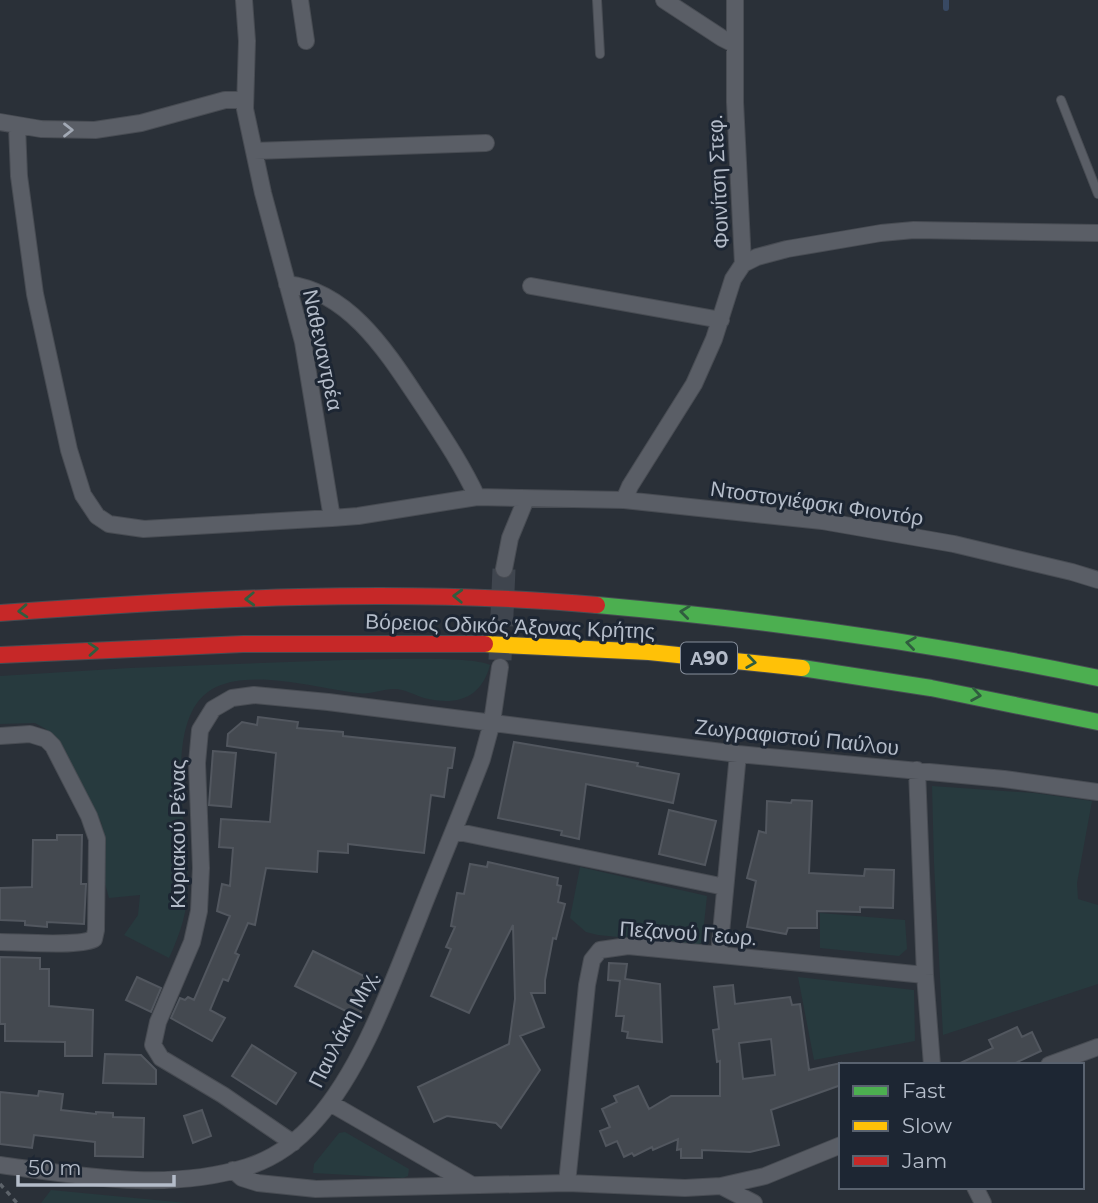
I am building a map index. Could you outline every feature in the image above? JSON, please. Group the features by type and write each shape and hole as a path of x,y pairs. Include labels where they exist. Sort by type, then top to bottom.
{"highway":[{"name":"Βόρειος Οδικός Άξονας Κρήτης","path":"0,613 305,597 472,597 654,609 743,620 921,644 1098,678"},
{"name":"Βόρειος Οδικός Άξονας Κρήτης","path":"0,655 127,647 316,641 461,642 610,649 740,661 830,673 988,697 1098,722"}],"street":[{"name":"Ναθεναντρέα","path":"244,0 247,41 244,100 254,151 303,342 332,518"},
{"path":"300,0 306,41"},
{"path":"664,0 734,44"},
{"name":"Φοινίτση Στεφ.","path":"624,500 634,478 684,402 703,365 721,320 733,279 744,264 736,140 735,0"},
{"path":"0,122 65,131 95,130 141,123 225,100 244,100"},
{"path":"17,126 20,188 35,294 76,477 83,495 97,516 109,524 144,529 358,516 477,497 526,499 510,538 504,569"},
{"path":"254,151 486,143"},
{"path":"744,264 779,250 914,230 1098,233"},
{"path":"287,284 316,291 345,310 371,333 388,353 449,445 477,497"},
{"path":"531,286 721,320"},
{"name":"Ντοστογιέφσκι Φιοντόρ","path":"526,499 624,500 822,521 954,544 1098,580"},
{"name":"Παυλάκη Μιχ.","path":"0,1165 88,1177 152,1181 193,1178 260,1162 293,1143 315,1122 359,1053 382,1007 454,831 482,760 492,722 500,667"},
{"name":"Ζωγραφιστού Παύλου","path":"221,703 240,696 272,696 738,754 917,770 1091,790"},
{"name":"Κυριακού Ρένας","path":"221,703 203,723 198,741 200,911 158,1022 153,1045 157,1054 293,1143"},
{"path":"0,736 39,735 53,746 94,827 97,839 94,939 89,942 0,942"},
{"path":"719,954 738,754"},
{"path":"917,770 925,975 932,1063"},
{"path":"454,831 725,887"},
{"name":"Πεζανού Γεωρ.","path":"567,1182 587,985 592,960 600,950 628,946 925,975"},
{"path":"1054,1063 1098,1047"},
{"path":"330,1102 472,1185"},
{"path":"233,1170 248,1181 290,1188 363,1190 567,1182 685,1188 721,1186 765,1176 839,1146"},
{"path":"721,1186 754,1203"}],"lane":[{"path":"597,0 600,54"},
{"path":"1061,100 1098,194"}],"path":[{"path":"0,1184 17,1203"}],"green space":[{"path":"442,659 490,665 486,677 474,692 457,700 447,701 424,698 398,689 362,693 286,681 249,680 216,687 198,701 188,722 182,747 182,805 188,892 177,939 169,958 124,935 138,915 140,895 109,898 104,880 105,837 101,822 57,741 46,729 35,723 0,724 0,676 344,660"},
{"path":"932,786 1034,793 1092,801 1077,883 1078,899 1098,905 1098,984 943,1035"},
{"path":"580,867 707,896 702,942 699,945 586,932 570,918"},
{"path":"820,913 905,920 907,949 899,956 820,948"},
{"path":"798,977 914,990 915,1041 814,1060"},
{"path":"345,1132 409,1169 408,1176 403,1178 313,1173 314,1164 339,1133"},
{"path":"51,1190 187,1203 41,1203"}],"building":[{"path":"258,717 298,722 297,728 343,732 343,736 455,748 452,768 448,768 444,797 431,795 424,853 348,844 348,853 318,851 317,872 266,868 255,925 248,923 235,953 239,955 228,981 223,979 210,1010 225,1018 212,1041 171,1018 180,998 185,1000 188,997 194,1000 230,916 217,911 222,884 230,886 233,848 219,847 221,819 270,822 276,753 227,746 228,734 242,722 257,725"},
{"path":"514,742 638,763 637,766 679,774 673,803 586,784 579,839 561,835 562,831 498,818"},
{"path":"213,751 236,753 231,807 209,805"},
{"path":"792,800 812,801 809,873 864,876 865,869 894,870 893,908 860,907 860,912 817,911 817,928 788,928 786,934 747,927 756,881 747,878 759,831 766,833 767,801 791,803"},
{"path":"669,810 716,821 705,865 659,854"},
{"path":"57,835 82,835 81,884 86,884 84,924 47,922 47,927 25,925 25,921 0,920 0,888 32,887 33,840 57,840"},
{"path":"488,862 558,878 557,885 561,886 558,902 565,904 556,939 553,938 545,993 531,993 544,1027 520,1036 540,1070 501,1128 496,1123 447,1116 434,1122 418,1087 509,1044 515,999 513,925 469,1013 431,996 451,949 446,947 455,927 451,926 457,893 464,894 470,864 487,867"},
{"path":"313,951 376,982 358,1017 295,986"},
{"path":"0,957 40,958 40,969 49,969 49,1006 93,1010 92,1056 65,1056 65,1042 5,1041 5,1024 0,1024"},
{"path":"609,963 627,964 625,979 660,984 662,1042 627,1038 628,1032 622,1031 624,1016 616,1016 620,981 608,980"},
{"path":"137,977 161,988 151,1012 126,1000"},
{"path":"733,985 735,1004 790,997 792,1005 800,1004 809,1070 839,1063 839,1086 771,1110 779,1145 750,1152 702,1150 702,1158 681,1158 681,1149 677,1150 678,1139 653,1150 652,1147 634,1156 632,1153 624,1157 617,1141 606,1146 600,1131 610,1127 602,1109 617,1102 614,1096 638,1086 649,1109 671,1096 720,1096 720,1061 717,1062 713,1030 719,1029 714,987","holes":["771,1039 775,1075 743,1079 739,1043"]},
{"path":"1017,1027 1022,1037 1032,1032 1041,1051 1015,1063 960,1063 993,1048 989,1040"},
{"path":"252,1045 296,1073 276,1104 232,1076"},
{"path":"105,1054 141,1055 156,1070 156,1084 103,1083"},
{"path":"39,1091 63,1094 61,1110 144,1118 143,1157 95,1156 95,1142 34,1135 32,1148 0,1144 0,1092 38,1096"},
{"path":"202,1110 211,1136 193,1143 184,1116"}],"waterway":[{"path":"946,0 946,8"}],"tunnel":[{"path":"500,660 504,569"}],"traffic: fast":[{"path":"597,605 849,634 1098,678"},
{"path":"802,668 931,688 1098,722"}],"traffic: slow":[{"path":"485,644 649,652 802,668"}],"traffic: jam":[{"path":"0,613 298,597 448,597 597,605"},
{"path":"0,655 243,644 485,644"}]}
